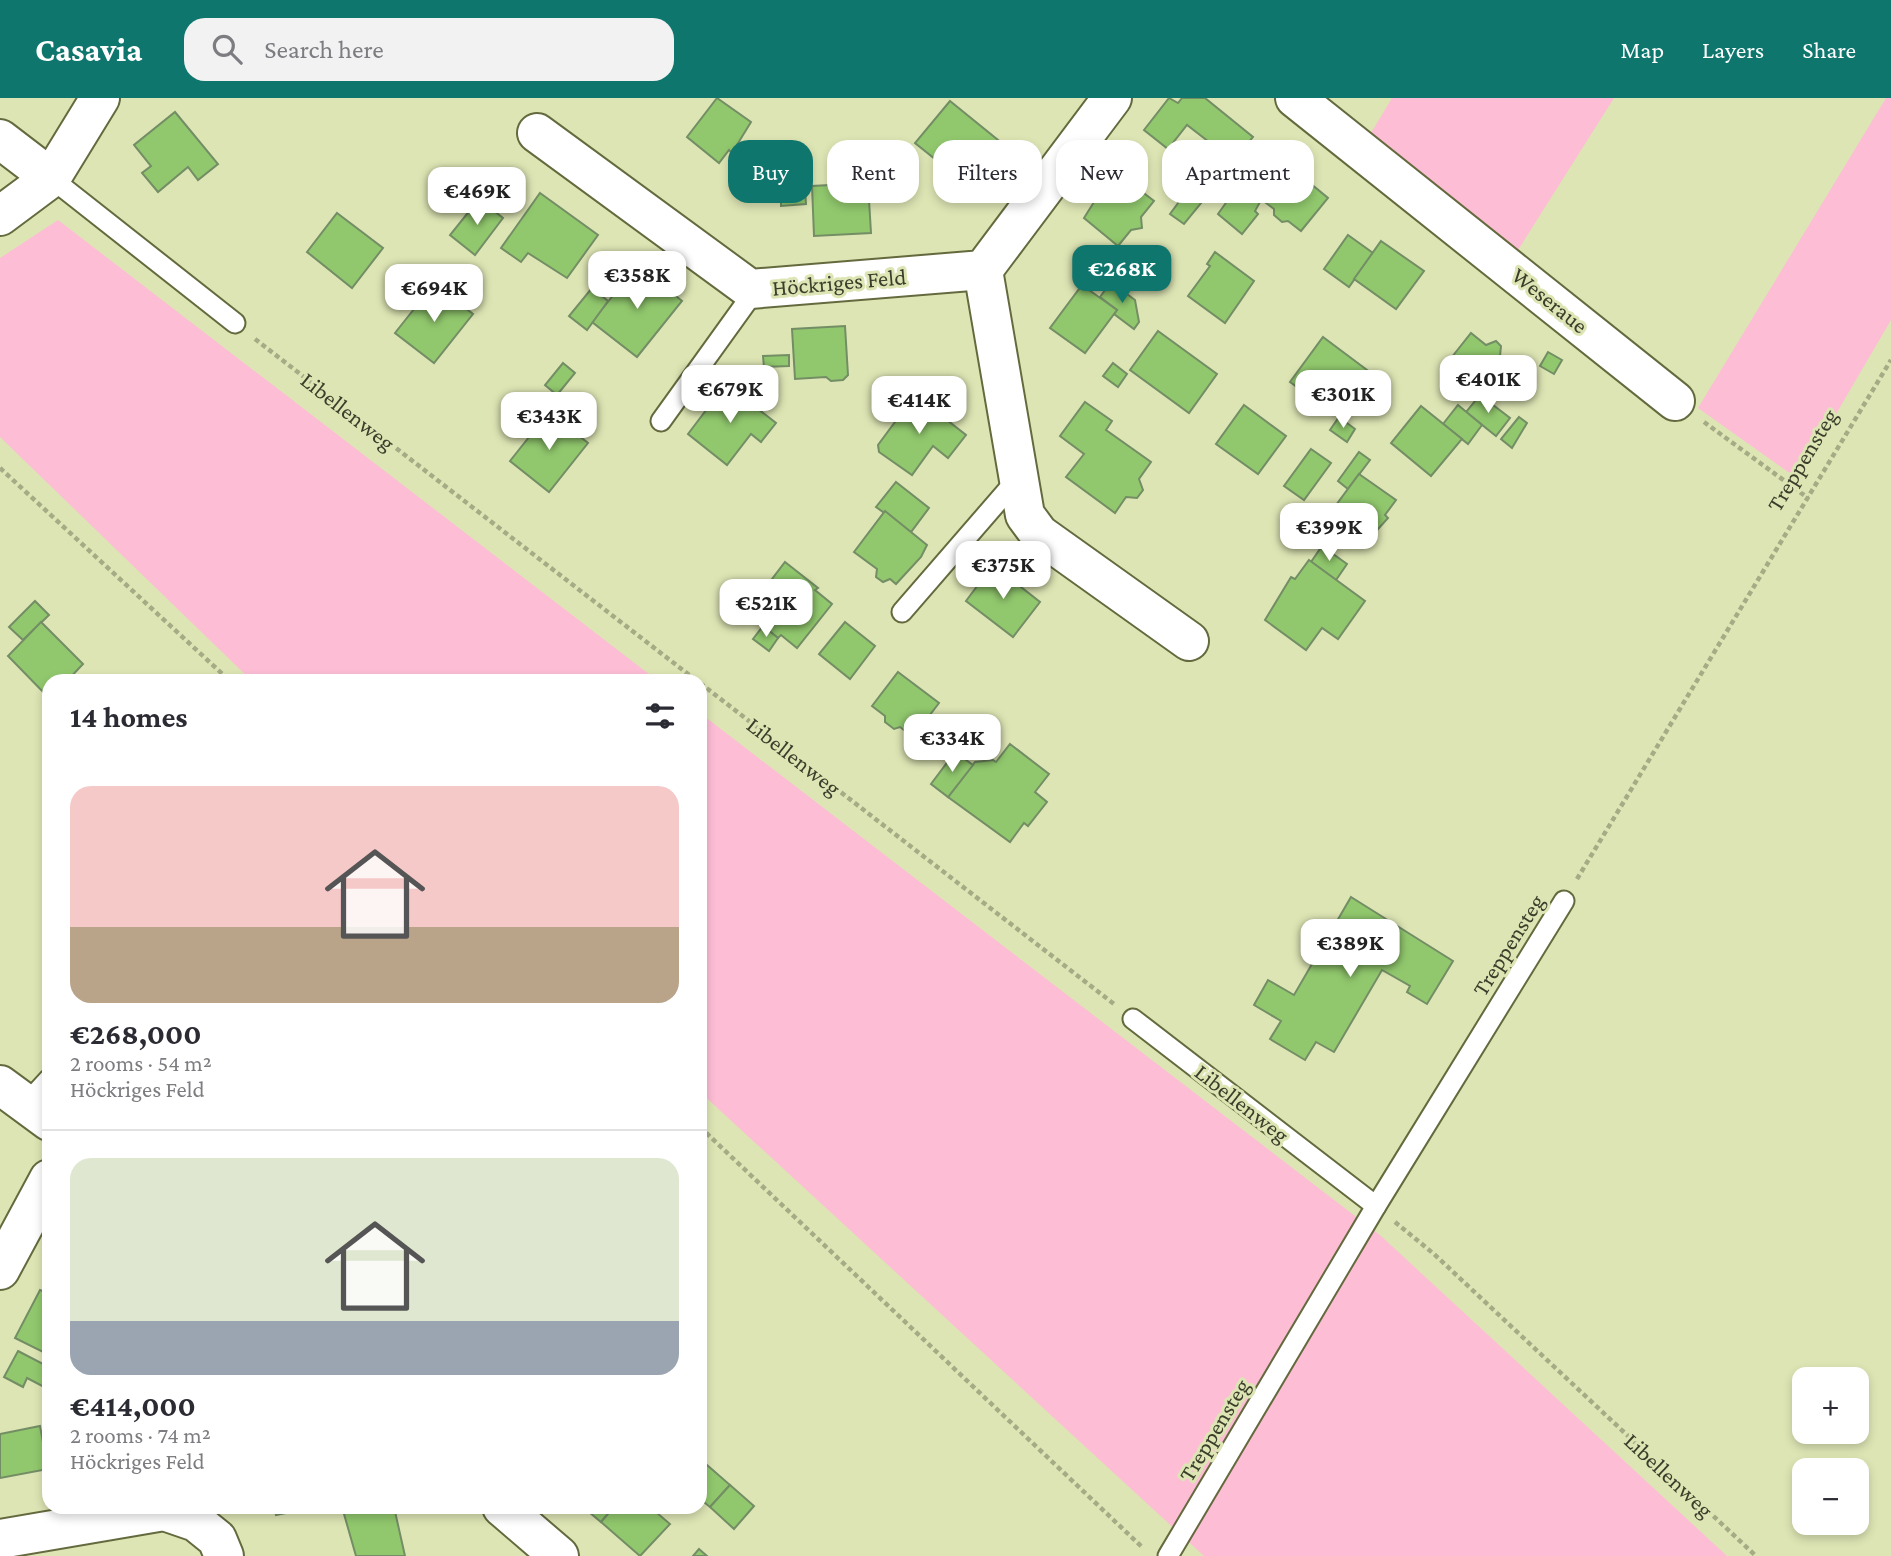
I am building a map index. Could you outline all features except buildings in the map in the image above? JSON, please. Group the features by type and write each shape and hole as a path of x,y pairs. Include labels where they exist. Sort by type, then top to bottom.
{"street":[{"path":"0,216 51,178 100,98"},
{"path":"1112,98 983,271 1025,515 1039,534 1189,641"},
{"name":"Weseraue","path":"1295,98 1675,401"},
{"name":"Höckriges Feld","path":"537,133 750,289 983,271"},
{"path":"0,139 51,178"},
{"path":"0,1270 42,1192"},
{"path":"0,1539 146,1514"},
{"path":"173,1514 196,1522 216,1539 224,1556"},
{"path":"510,1514 559,1556"}],"lane":[{"path":"51,178 235,324"},
{"path":"661,421 756,289"},
{"path":"902,612 1018,477"},
{"name":"Treppensteg","path":"1168,1556 1376,1206 1564,901"},
{"name":"Libellenweg","path":"1133,1018 1376,1206"}],"path":[{"name":"Libellenweg","path":"235,324 689,674"},
{"name":"Treppensteg","path":"1564,901 1891,360"},
{"path":"1675,401 1808,498"},
{"path":"0,468 222,674"},
{"name":"Libellenweg","path":"707,688 1133,1018"},
{"path":"707,1134 1152,1556"},
{"name":"Libellenweg","path":"1376,1206 1444,1264 1756,1556"}],"shaded area":[{"path":"1392,98 1614,98 1513,258 1365,143"},
{"path":"1886,98 1891,98 1891,320 1798,479 1698,408"},
{"path":"58,220 649,674 245,674 0,437 0,258"},
{"path":"707,718 1381,1236 1727,1556 1204,1556 707,1098"}]}
